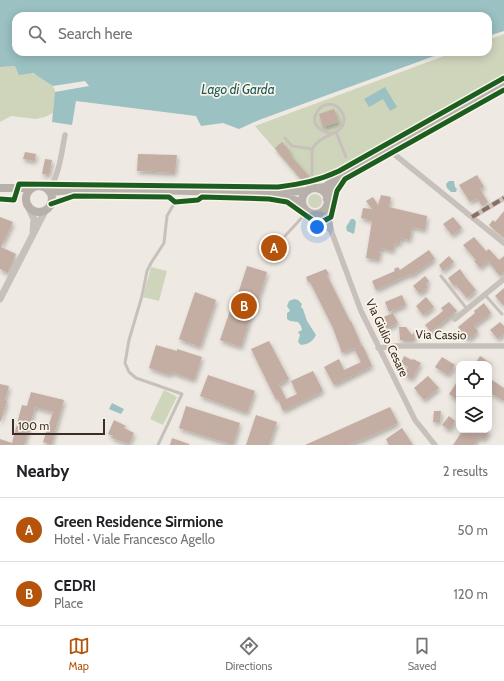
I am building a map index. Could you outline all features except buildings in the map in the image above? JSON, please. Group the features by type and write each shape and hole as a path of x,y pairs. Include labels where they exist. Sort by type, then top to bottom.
{"main road":[{"path":"1,188 31,188 39,186 68,190 102,189 269,192 325,187 342,175 389,150 504,83"},
{"path":"269,192 295,200 308,210 321,212 342,175"},
{"path":"1,188 16,194 35,212 45,211 68,190"},
{"path":"27,204 26,194 31,188"},
{"path":"50,188 52,198 51,204"},
{"path":"312,189 324,192 327,202"},
{"path":"308,210 303,197 312,189"}],"street":[{"path":"50,188 58,165 65,135"},
{"path":"389,150 504,243"},
{"path":"472,217 504,198"},
{"name":"Via Giulio Cesare","path":"327,202 328,218 332,233 361,311 415,420 435,445"},
{"path":"27,204 34,218 33,231"},
{"name":"Via Giulio Cesare","path":"308,210 324,221 332,233"},
{"path":"0,299 33,231 45,211"},
{"path":"455,319 504,279"},
{"name":"Via Cassio","path":"378,348 396,346 504,346"}],"lane":[{"path":"312,189 312,148 323,137 335,133 342,127 344,120 342,112 336,106 328,104 321,107 316,113 315,122 318,129 326,133 335,133"},
{"path":"335,133 346,157"},
{"path":"284,138 292,146 312,148"},
{"path":"158,445 182,394 134,376 126,367 125,359 142,296 147,271 150,262 164,243 167,216 175,202"},
{"path":"285,236 308,210"},
{"path":"441,276 467,309"},
{"path":"485,295 502,314"}],"green space":[{"path":"504,34 504,75 321,177 303,182 255,126 444,56 492,56 492,38"},
{"path":"15,66 44,79 53,86 55,93 53,113 36,119 11,116 0,122 0,67"},
{"path":"312,194 318,194 322,198 322,204 318,208 312,208 308,204 308,198"},
{"path":"151,267 167,271 159,301 143,297"},
{"path":"164,390 177,397 163,425 150,419"}],"water":[{"name":"Lago di Garda","path":"0,0 504,0 504,31 492,35 492,12 12,12 12,56 434,56 259,120 239,129 223,123 201,126 196,116 76,101 72,125 52,122 55,92 89,86 85,81 53,86 33,73 19,75 15,66 0,67"},
{"path":"385,87 397,107 390,111 383,99 369,107 364,99"},
{"path":"449,181 454,181 457,189 456,192 451,192 447,188 446,184"},
{"path":"351,219 354,219 356,222 354,234 347,231 346,227"},
{"path":"294,299 298,300 302,304 301,307 307,321 316,335 312,341 306,344 301,345 298,342 300,335 298,332 302,330 298,322 287,319 287,313 290,311 287,306 289,301"},
{"path":"112,403 124,409 121,414 109,409"}],"marked path":[{"path":"472,217 504,198"}],"cycle path":[{"path":"0,199 14,200 19,184 278,187 309,182 339,171 504,78"},
{"path":"51,204 74,196 169,197 175,202 198,200 202,197 269,199 287,202 318,224 331,217 337,191 345,179 504,90"}],"place":[{"name":"Green Residence Sirmione","path":"274,248"},
{"name":"CEDRI","path":"244,306"}]}
